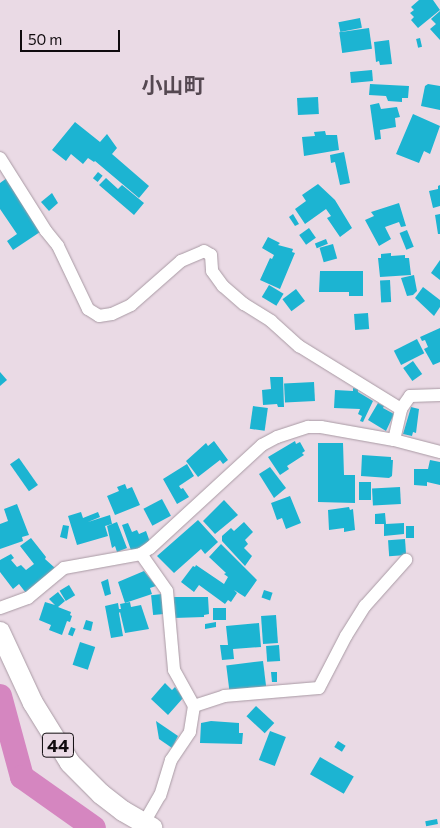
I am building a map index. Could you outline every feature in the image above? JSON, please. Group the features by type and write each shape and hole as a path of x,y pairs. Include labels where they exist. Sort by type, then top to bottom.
{"main road":[{"name":"44","path":"0,632 33,703 70,762 101,794 148,826"}],"street":[{"path":"0,158 46,231 58,246 88,309 100,316 112,314 132,305 181,261 204,251 211,255 212,271 223,286 244,304 271,321 300,346 401,409"},
{"path":"394,440 401,409 410,396 440,395"},
{"path":"0,608 28,598 64,568 141,554 150,548 262,445 277,437 308,427 321,427 394,440 440,452"},
{"path":"141,554 167,591 174,670 194,706 190,732 171,760 148,826"},
{"path":"194,706 224,696 319,688 346,636 365,606 406,560"}],"building":[{"path":"419,0 433,0 440,10 418,28 411,20 414,17 410,13 414,10 411,7"},
{"path":"440,11 440,40 430,29 436,24 431,19"},
{"path":"360,18 362,28 340,32 338,22"},
{"path":"369,28 372,49 342,53 339,32"},
{"path":"420,38 422,47 418,48 416,39"},
{"path":"389,40 392,64 380,65 379,61 376,62 374,42"},
{"path":"372,70 373,81 351,83 350,72"},
{"path":"370,84 409,86 408,98 402,98 402,102 388,101 386,96 369,95"},
{"path":"428,84 440,86 440,110 421,106 425,86"},
{"path":"318,97 319,114 298,115 297,98"},
{"path":"379,103 381,109 397,107 400,117 395,118 396,127 380,130 381,139 375,140 370,105"},
{"path":"413,114 440,126 430,154 424,151 419,163 396,154"},
{"path":"75,122 100,142 107,134 117,148 112,154 149,186 139,198 95,161 88,158 83,164 71,154 66,161 52,150"},
{"path":"325,131 326,135 337,135 339,150 304,156 302,137 315,136 314,132"},
{"path":"344,152 350,183 340,185 335,162 331,163 330,155"},
{"path":"98,172 103,176 98,182 93,178"},
{"path":"7,178 43,230 13,250 7,241 17,234 0,209 0,183"},
{"path":"106,178 118,189 122,185 144,203 134,215 99,185"},
{"path":"318,184 335,200 352,228 340,237 327,218 331,216 326,209 305,224 295,209 306,201 302,195"},
{"path":"440,185 440,206 433,208 429,191 438,189"},
{"path":"52,193 58,203 49,211 41,202"},
{"path":"399,203 406,226 401,227 399,222 385,227 391,239 379,246 365,220 374,216 371,212"},
{"path":"293,214 299,224 295,226 289,217"},
{"path":"440,214 440,234 438,234 435,215"},
{"path":"309,228 316,238 306,245 299,235"},
{"path":"407,230 414,247 406,250 400,233"},
{"path":"268,237 280,243 278,245 293,249 292,252 295,253 280,289 260,280 270,258 272,259 274,255 262,248"},
{"path":"326,239 328,244 317,248 315,243"},
{"path":"333,244 337,258 324,262 320,248"},
{"path":"391,253 391,256 405,255 405,258 409,258 411,275 380,277 378,258 381,258 381,254"},
{"path":"440,260 440,280 431,273"},
{"path":"320,271 363,271 363,296 349,296 349,292 319,292"},
{"path":"414,275 417,291 413,295 407,296 401,278"},
{"path":"390,280 391,302 381,302 380,281"},
{"path":"269,285 284,294 276,306 262,297"},
{"path":"423,287 440,300 440,307 434,316 415,298"},
{"path":"296,289 305,301 291,311 282,299"},
{"path":"368,313 369,329 355,330 354,314"},
{"path":"440,328 440,362 433,365 424,349 428,347 425,340 422,341 420,337"},
{"path":"417,339 424,353 401,365 394,351"},
{"path":"413,361 422,374 412,381 403,368"},
{"path":"0,372 7,380 0,386"},
{"path":"270,377 283,377 284,407 278,407 277,404 263,405 262,390 271,389"},
{"path":"314,382 315,401 285,403 284,384"},
{"path":"353,388 358,389 358,392 373,401 363,422 360,421 362,416 358,414 360,409 334,408 335,390 353,391"},
{"path":"378,403 394,414 386,431 368,420"},
{"path":"253,406 268,408 265,431 250,429"},
{"path":"411,407 419,409 416,433 413,432 412,436 403,434"},
{"path":"214,441 228,460 223,464 220,460 198,477 186,461 206,443 208,446"},
{"path":"295,441 296,444 300,442 305,451 302,453 304,455 287,466 289,469 280,475 268,457"},
{"path":"318,443 343,443 344,475 355,475 355,503 318,502"},
{"path":"362,455 391,457 391,460 393,460 392,476 389,478 361,476"},
{"path":"19,458 38,485 29,491 10,464"},
{"path":"430,460 440,462 440,485 427,482 427,486 414,485 414,469 428,469"},
{"path":"187,464 194,476 179,486 181,489 183,488 189,497 177,504 163,479"},
{"path":"270,467 286,488 274,498 259,474"},
{"path":"359,482 371,482 371,500 359,500"},
{"path":"125,484 127,489 132,487 140,505 115,515 107,496 119,491 117,487"},
{"path":"400,487 401,504 373,505 372,488"},
{"path":"290,496 301,523 286,529 282,518 277,520 271,503"},
{"path":"162,499 171,516 152,526 143,509"},
{"path":"224,500 238,515 215,534 203,521"},
{"path":"17,504 29,535 22,537 23,541 0,549 0,524 8,521 4,509"},
{"path":"349,507 350,510 353,509 355,530 344,532 344,528 329,530 328,510"},
{"path":"81,512 83,518 98,512 100,517 88,522 110,515 112,524 105,526 108,536 77,545 68,516"},
{"path":"385,513 386,524 404,523 404,534 384,536 384,524 375,524 375,514"},
{"path":"198,520 218,542 205,554 201,549 174,573 157,556"},
{"path":"117,522 127,548 117,552 115,546 112,548 107,526"},
{"path":"244,522 253,532 245,540 248,544 244,548 252,556 245,566 222,541 222,536 231,528 234,531"},
{"path":"128,523 132,532 137,530 139,534 146,531 150,542 132,553 122,525"},
{"path":"63,525 69,526 67,539 60,537"},
{"path":"406,526 414,526 414,538 406,538"},
{"path":"31,538 46,557 45,559 55,568 26,593 19,584 13,589 0,572 0,560 11,554 14,558 11,560 17,567 21,565 26,570 34,564 20,546"},
{"path":"405,539 406,555 389,556 388,540"},
{"path":"221,544 257,580 245,597 234,590 237,593 231,602 228,600 225,604 199,585 194,592 181,582 193,566 195,567 196,565 224,584 228,577 224,574 226,573 209,557"},
{"path":"144,571 156,586 150,588 152,594 125,603 118,582"},
{"path":"108,579 111,594 105,596 101,582"},
{"path":"69,585 75,595 66,601 60,591"},
{"path":"264,590 273,593 270,600 262,598"},
{"path":"58,592 65,601 58,607 71,612 70,615 72,616 70,622 67,621 62,635 49,630 51,625 39,620 45,602 55,605 49,599"},
{"path":"162,594 164,614 153,615 151,595"},
{"path":"174,597 208,597 209,614 204,615 204,617 174,618"},
{"path":"130,602 131,607 141,605 149,629 125,633 120,612 123,636 111,638 105,606 118,603 119,609 121,609 120,604"},
{"path":"213,608 226,608 226,620 213,620"},
{"path":"276,615 278,643 263,644 261,616"},
{"path":"86,620 93,622 91,631 83,629"},
{"path":"216,622 216,627 205,629 205,624"},
{"path":"259,623 261,647 233,649 234,659 222,660 220,645 228,645 226,626"},
{"path":"71,627 76,629 73,636 68,634"},
{"path":"80,642 95,647 88,670 73,665"},
{"path":"279,645 280,661 267,662 266,646"},
{"path":"263,661 266,687 229,691 226,666"},
{"path":"271,672 277,672 277,682 272,682"},
{"path":"165,683 172,690 175,687 183,698 168,715 151,699"},
{"path":"256,706 274,723 265,733 246,716"},
{"path":"156,721 178,736 172,748 159,739"},
{"path":"211,721 239,723 239,733 243,733 242,744 200,743 201,723"},
{"path":"270,731 286,737 275,766 259,760"},
{"path":"338,741 346,746 342,752 334,747"},
{"path":"320,757 354,776 344,794 310,774"},
{"path":"437,819 438,824 426,826 425,821"}],"waterway":[{"path":"0,696 22,777 94,828"}],"district":[{"name":"小山町","path":"173,85"}]}
